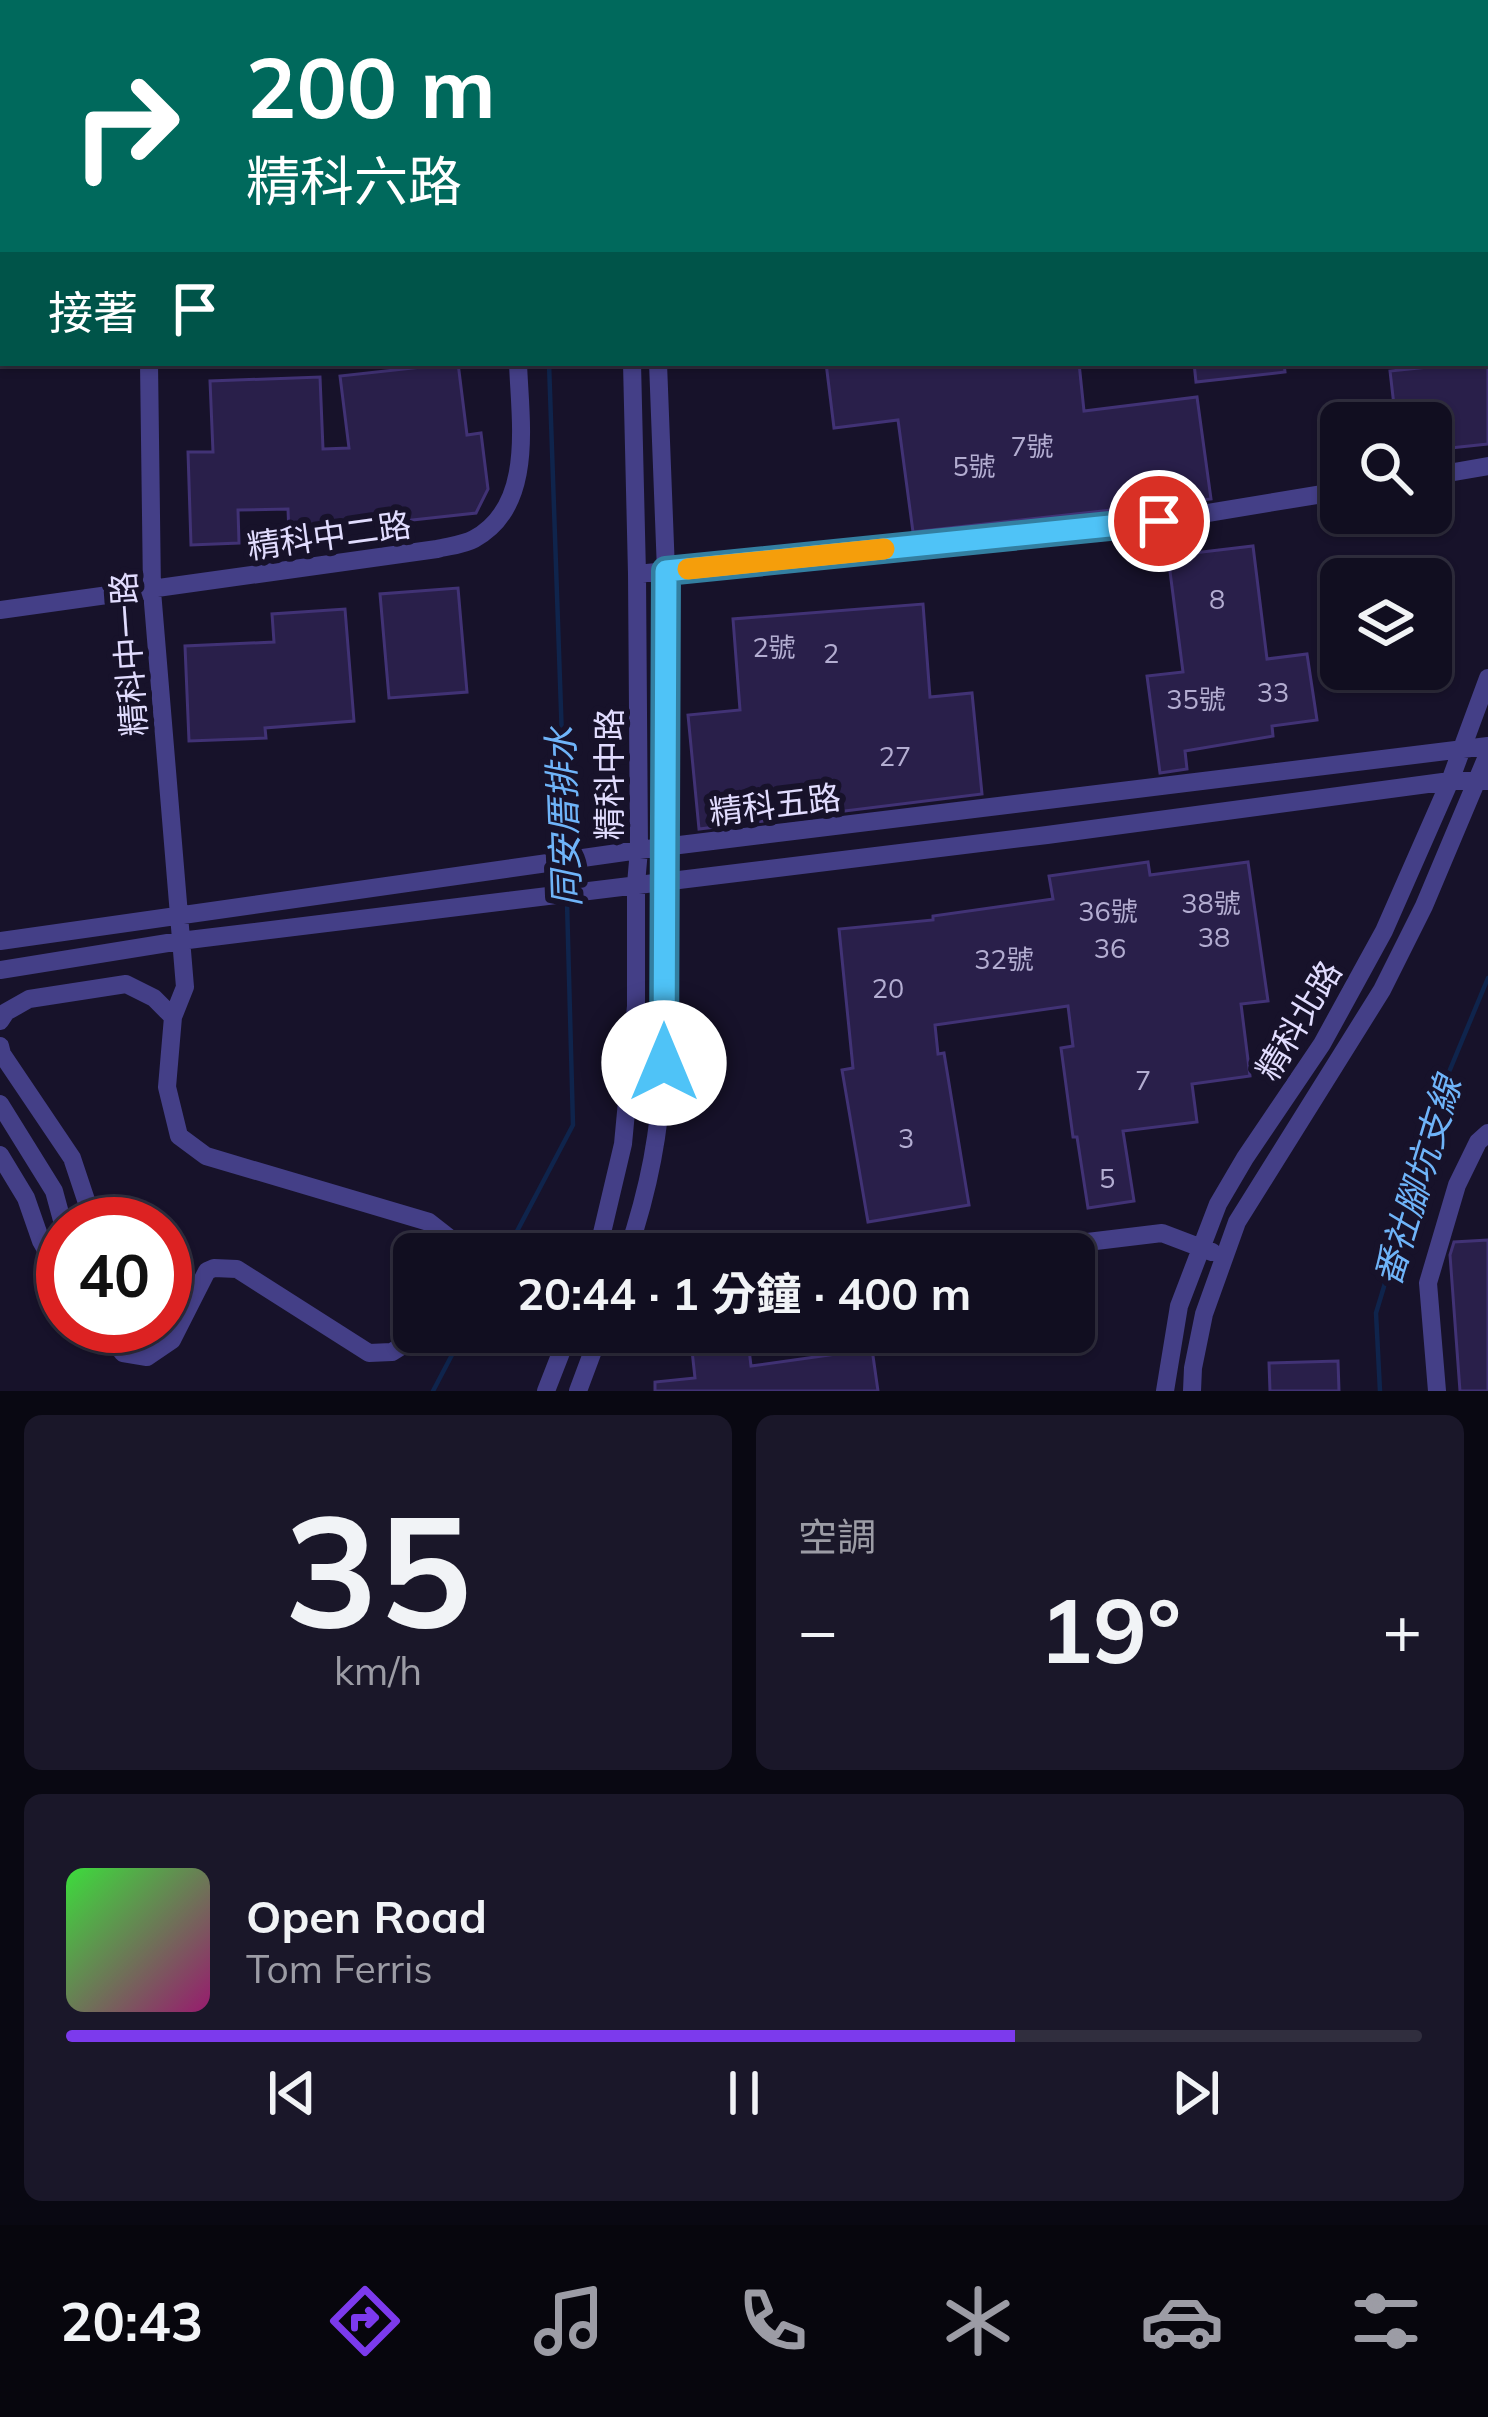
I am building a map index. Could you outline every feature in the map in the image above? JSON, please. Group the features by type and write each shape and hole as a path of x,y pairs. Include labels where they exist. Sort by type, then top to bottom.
{"street":[{"name":"精科中一路","path":"149,366 152,590 185,987 173,1017 167,1087 178,1136 206,1156 429,1222 443,1233"},
{"name":"精科中二路","path":"0,610 471,541 495,523 512,499 521,448 518,366"},
{"name":"精科中路","path":"603,1233 623,1144 636,1006 639,850 632,366"},
{"name":"精科中路","path":"634,1233 650,1181 664,1063 666,571 658,366"},
{"path":"1452,472 1488,466"},
{"path":"637,574 1159,521 1320,494"},
{"name":"精科北路","path":"1166,1391 1179,1306 1218,1204 1322,1044 1384,931 1450,781 1488,678"},
{"name":"精科五路","path":"0,940 639,850 1463,747 1488,750"},
{"name":"精科北路","path":"1192,1391 1204,1315 1237,1222 1382,990 1483,781 1488,750"},
{"name":"精科五路","path":"0,970 180,941 1450,781 1483,781"},
{"path":"0,1021 29,999 126,984 154,998 173,1017"},
{"path":"0,1046 72,1158 85,1197"},
{"path":"0,1104 56,1197"},
{"path":"1437,1391 1427,1283 1456,1185 1478,1142 1488,1133"},
{"path":"0,1155 26,1198 36,1227"},
{"path":"1095,1240 1162,1232 1225,1257"},
{"path":"192,1301 207,1271 237,1268 369,1353 393,1351"},
{"path":"123,1353 148,1358 155,1353"},
{"path":"547,1391 561,1353"},
{"path":"578,1391 592,1353"}],"building":[{"path":"458,366 467,435 481,433 488,489 476,513 339,528 340,534 289,535 288,509 238,510 239,543 191,545 188,452 213,452 210,381 320,377 323,449 349,448 340,376"},
{"path":"826,366 1079,366 1084,411 1197,397 1211,499 913,532 898,420 834,428"},
{"path":"1194,366 1284,366 1285,372 1196,382"},
{"path":"1488,366 1488,444 1452,448 1452,402 1394,402 1390,371"},
{"path":"1253,546 1267,659 1307,654 1317,720 1272,726 1273,736 1185,751 1187,769 1160,773 1147,676 1183,672 1168,556"},
{"path":"458,588 467,692 389,698 380,594"},
{"path":"923,604 930,697 972,693 982,794 699,829 688,715 740,710 733,619"},
{"path":"345,609 354,721 265,728 266,738 189,741 185,646 274,642 272,614"},
{"path":"1148,862 1150,875 1248,862 1268,1001 1241,1004 1250,1076 1192,1084 1197,1122 1123,1131 1134,1201 1088,1208 1061,1048 1073,1046 1068,1006 935,1025 938,1054 944,1053 969,1205 868,1222 842,1070 853,1068 839,929 933,920 933,916 1053,899 1049,876"},
{"path":"1488,1240 1488,1391 1460,1391 1450,1255 1454,1242"},
{"path":"692,1353 749,1353 751,1366 873,1353 878,1391 655,1391 655,1382 695,1378"},
{"path":"1338,1361 1339,1391 1270,1391 1269,1363"}],"waterway":[{"name":"同安厝排水","path":"549,366 566,855"},
{"name":"同安厝排水","path":"516,1233 573,1125 567,902"},
{"name":"番社腳坑支線","path":"1380,1391 1376,1313 1449,1072 1488,978"},
{"name":"同安厝排水","path":"433,1391 453,1353"}],"slow traffic":[{"path":"688,569 884,549"}],"route":[{"path":"664,1063 666,571 1159,521"}]}
